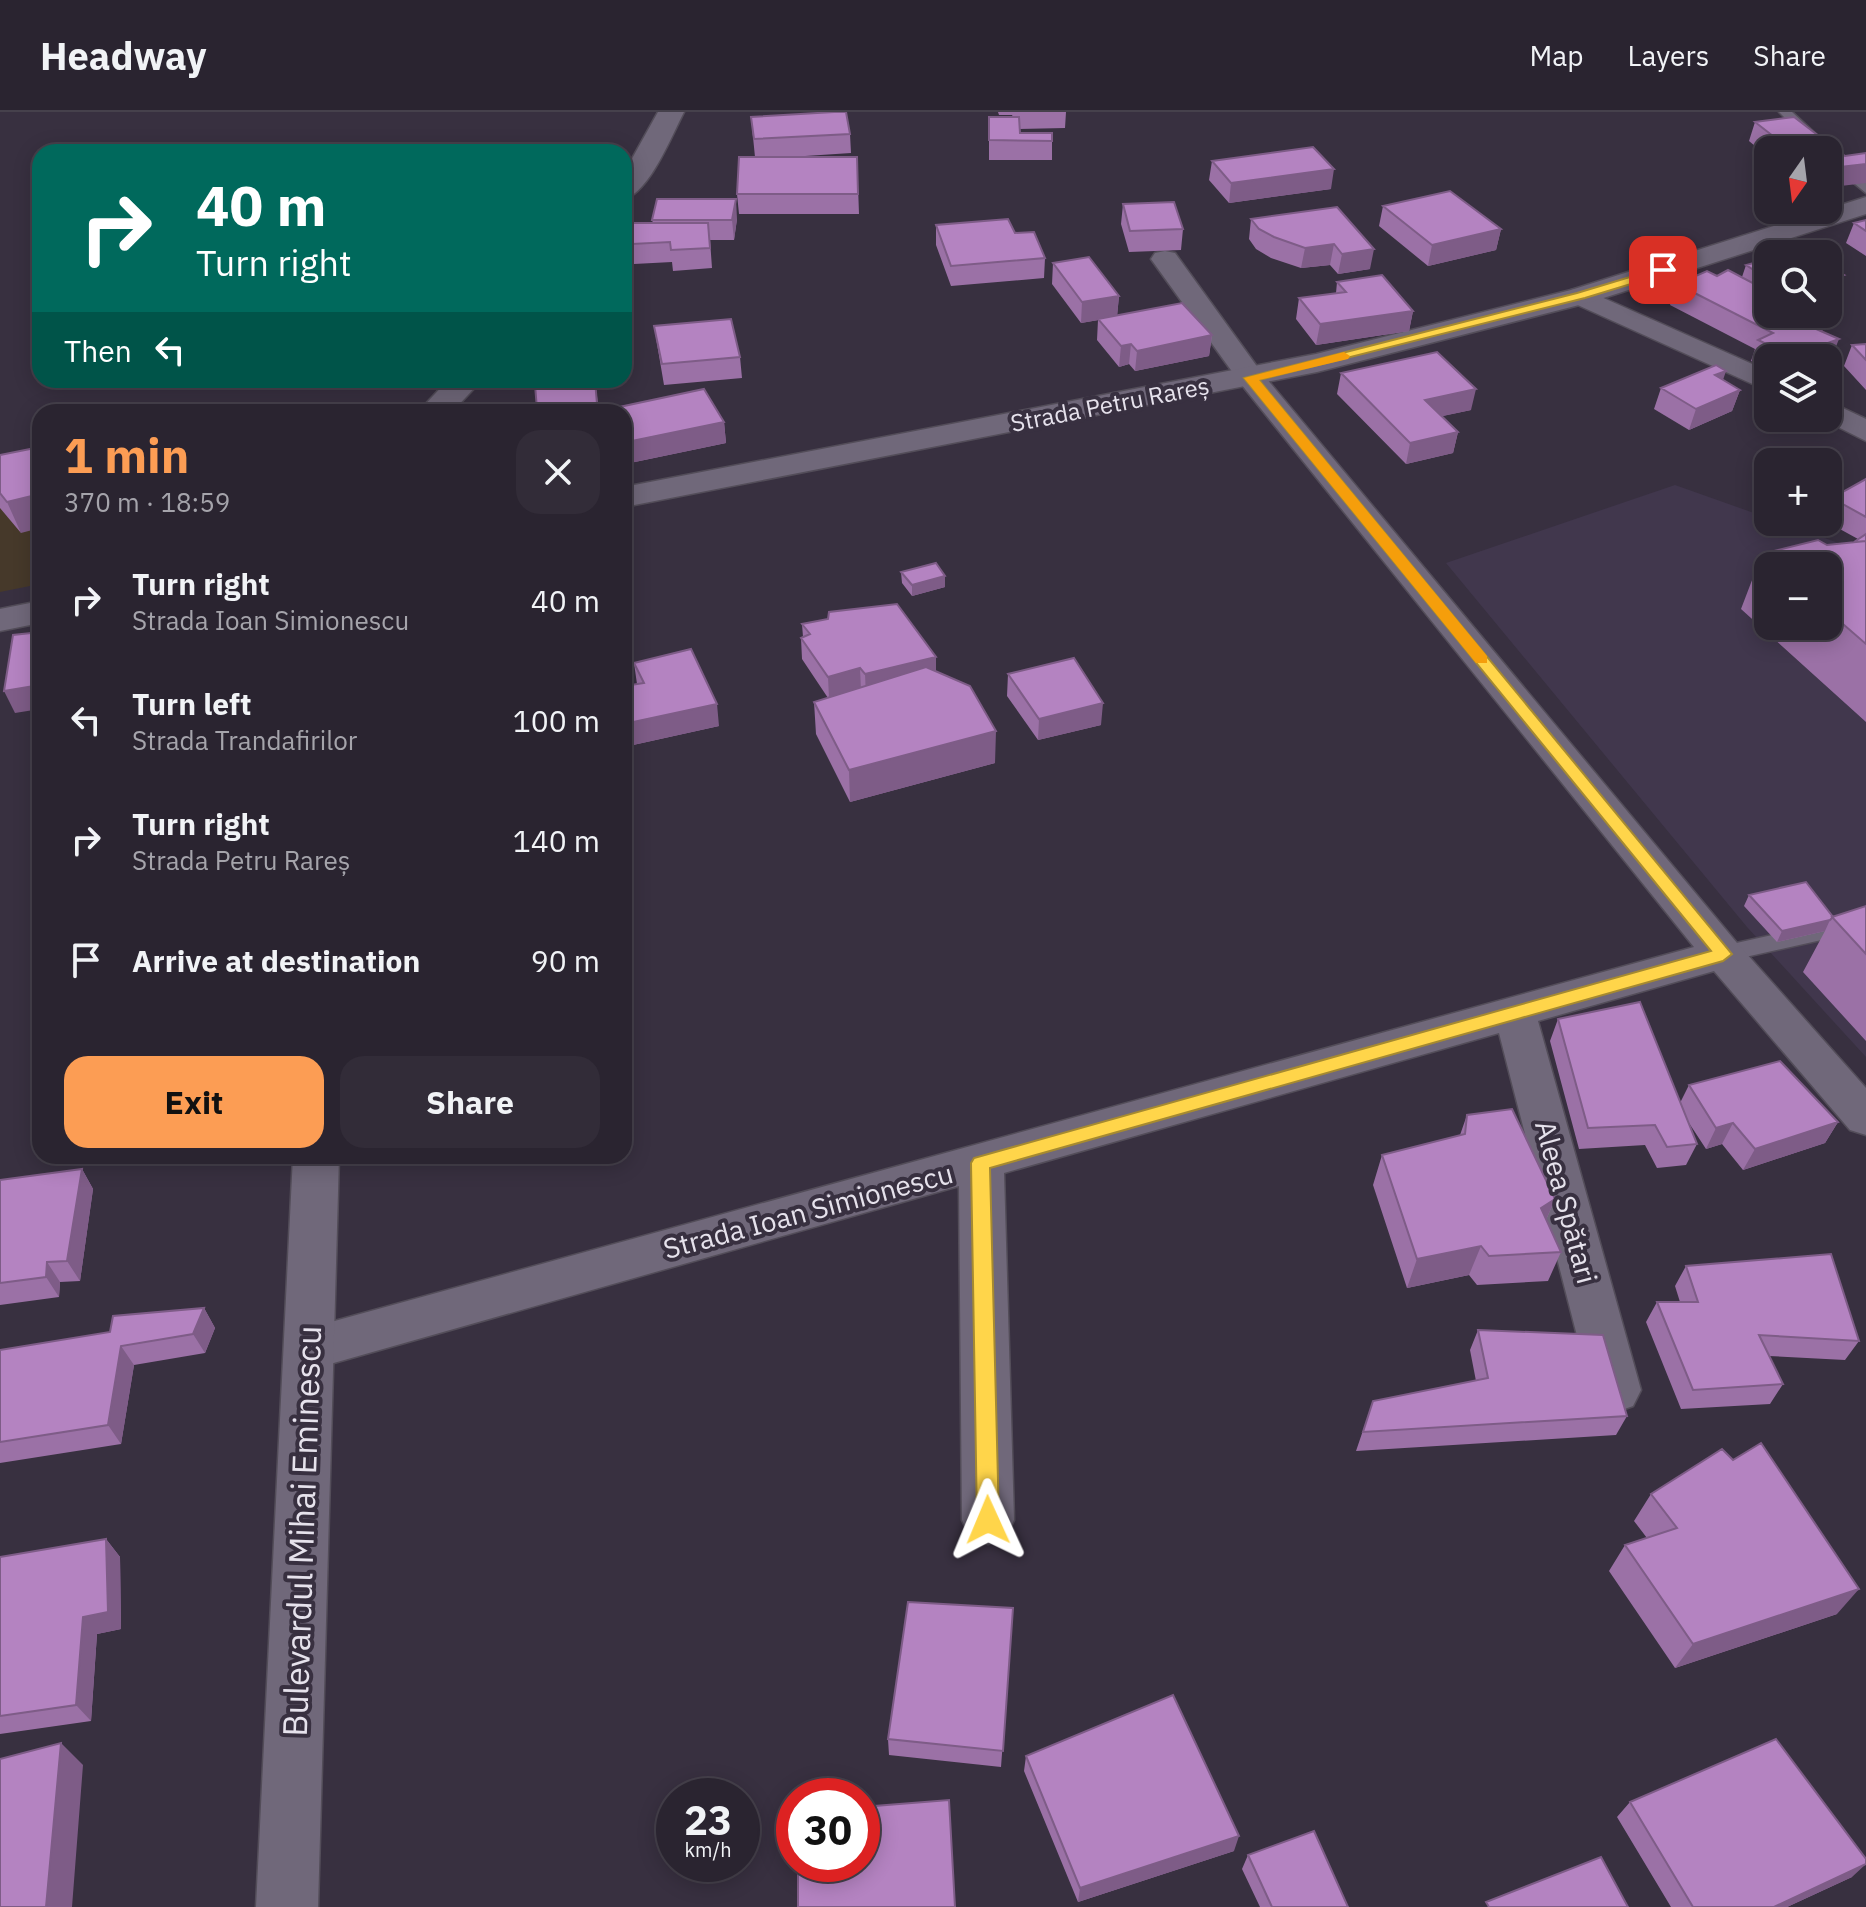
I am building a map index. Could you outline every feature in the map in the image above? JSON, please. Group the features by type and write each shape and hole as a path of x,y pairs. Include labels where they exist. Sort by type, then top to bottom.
{"street":[{"path":"632,181 671,112"},
{"name":"Strada Petru Rareș","path":"632,495 1251,378 1581,296 1866,205"},
{"path":"1165,259 1251,378 1723,954 1866,1118"},
{"path":"1581,296 1754,376"},
{"path":"1842,418 1866,432"},
{"path":"0,620 32,614"},
{"name":"Strada Ioan Simionescu","path":"309,1349 1723,954"},
{"name":"Aleea Spătari","path":"1515,1013 1617,1392"},
{"path":"981,1163 988,1520"},
{"name":"Bulevardul Mihai Eminescu","path":"287,1907 316,1164"}],"lane":[{"path":"1785,112 1810,136"},
{"path":"1842,167 1866,189"},
{"path":"1723,954 1852,928 1866,922"}],"shaded area":[{"path":"32,480 32,586 0,592 0,487"},
{"path":"1675,485 1754,513 1754,536 1819,536 1866,553 1866,1057 1747,927 1446,563"}],"building":[{"path":"846,112 850,134 754,139 751,117"},
{"path":"989,117 1019,117 1020,133 1052,133 1052,141 989,140"},
{"path":"1794,117 1819,136 1773,136 1755,122"},
{"path":"1313,147 1334,169 1231,183 1212,161"},
{"path":"1866,153 1866,164 1842,167 1842,154"},
{"path":"739,157 857,157 858,194 737,194"},
{"path":"1450,191 1501,229 1432,245 1383,206"},
{"path":"657,199 736,199 732,220 652,220"},
{"path":"1174,202 1183,229 1130,231 1123,204"},
{"path":"1337,207 1374,249 1342,254 1334,244 1305,248 1259,229 1251,219"},
{"path":"1008,219 1015,233 1034,232 1045,258 951,266 936,225"},
{"path":"1866,220 1866,231 1854,223"},
{"path":"632,223 708,223 710,248 671,250 670,242 632,244"},
{"path":"1089,257 1119,296 1082,302 1053,263"},
{"path":"1728,270 1754,284 1754,323 1677,284 1707,271 1717,276"},
{"path":"1382,275 1413,311 1320,324 1299,298 1346,292 1337,282"},
{"path":"1182,303 1212,335 1137,351 1131,344 1121,346 1098,319"},
{"path":"731,319 740,357 662,364 654,326"},
{"path":"1763,328 1814,328 1839,339 1825,344 1766,344 1758,340 1773,333"},
{"path":"1866,344 1866,360 1852,345"},
{"path":"1437,352 1476,389 1425,400 1458,432 1410,443 1341,373"},
{"path":"1716,365 1726,371 1715,375 1740,390 1696,409 1661,388"},
{"path":"535,388 596,388 597,404 537,404"},
{"path":"704,389 724,422 632,441 632,404"},
{"path":"32,449 32,496 7,502 0,493 0,455"},
{"path":"1866,479 1866,517 1842,504 1842,492"},
{"path":"1866,534 1866,541 1854,542"},
{"path":"1818,540 1827,545 1866,541 1866,644 1842,623 1842,552 1770,552"},
{"path":"936,563 945,576 912,585 901,572"},
{"path":"897,604 936,657 865,674 860,668 828,677 801,638 810,634 802,624 828,619 829,612"},
{"path":"32,633 32,686 4,691 13,635"},
{"path":"691,649 717,704 632,722 632,685 644,683 634,663"},
{"path":"1074,658 1103,703 1039,719 1008,674"},
{"path":"926,667 970,686 996,731 849,770 814,702"},
{"path":"1806,882 1833,917 1830,920 1782,931 1749,895"},
{"path":"1866,906 1866,954 1832,917"},
{"path":"1640,1002 1697,1144 1667,1147 1655,1125 1588,1128 1558,1019"},
{"path":"1780,1061 1838,1122 1755,1149 1733,1123 1716,1128 1689,1085"},
{"path":"1512,1109 1555,1199 1541,1208 1561,1252 1489,1256 1481,1246 1417,1259 1382,1155 1465,1134 1467,1115"},
{"path":"82,1169 67,1261 47,1262 46,1277 0,1283 0,1180"},
{"path":"1831,1254 1859,1341 1759,1335 1783,1384 1693,1390 1657,1302 1698,1302 1686,1266"},
{"path":"204,1308 193,1334 121,1346 108,1425 0,1442 0,1350 110,1332 113,1316"},
{"path":"1478,1330 1603,1335 1627,1416 1363,1432 1373,1401 1488,1378"},
{"path":"1761,1443 1859,1589 1693,1644 1625,1545 1677,1528 1651,1494 1722,1449 1733,1460"},
{"path":"106,1539 108,1612 83,1617 76,1705 0,1716 0,1557"},
{"path":"908,1602 1013,1608 1003,1751 888,1739"},
{"path":"1173,1695 1239,1836 1080,1888 1026,1756"},
{"path":"1776,1739 1866,1859 1866,1864 1774,1907 1693,1907 1630,1802"},
{"path":"61,1743 46,1907 0,1907 0,1759"},
{"path":"949,1800 955,1907 798,1907 798,1882 880,1882 880,1806"},
{"path":"1314,1831 1348,1907 1272,1907 1248,1855"},
{"path":"1601,1857 1628,1907 1489,1907 1486,1902"}],"slow traffic":[{"path":"1344,356 1251,378 1482,660"}],"route":[{"path":"988,1520 981,1163 1723,954 1251,378 1581,296 1663,270"}]}
